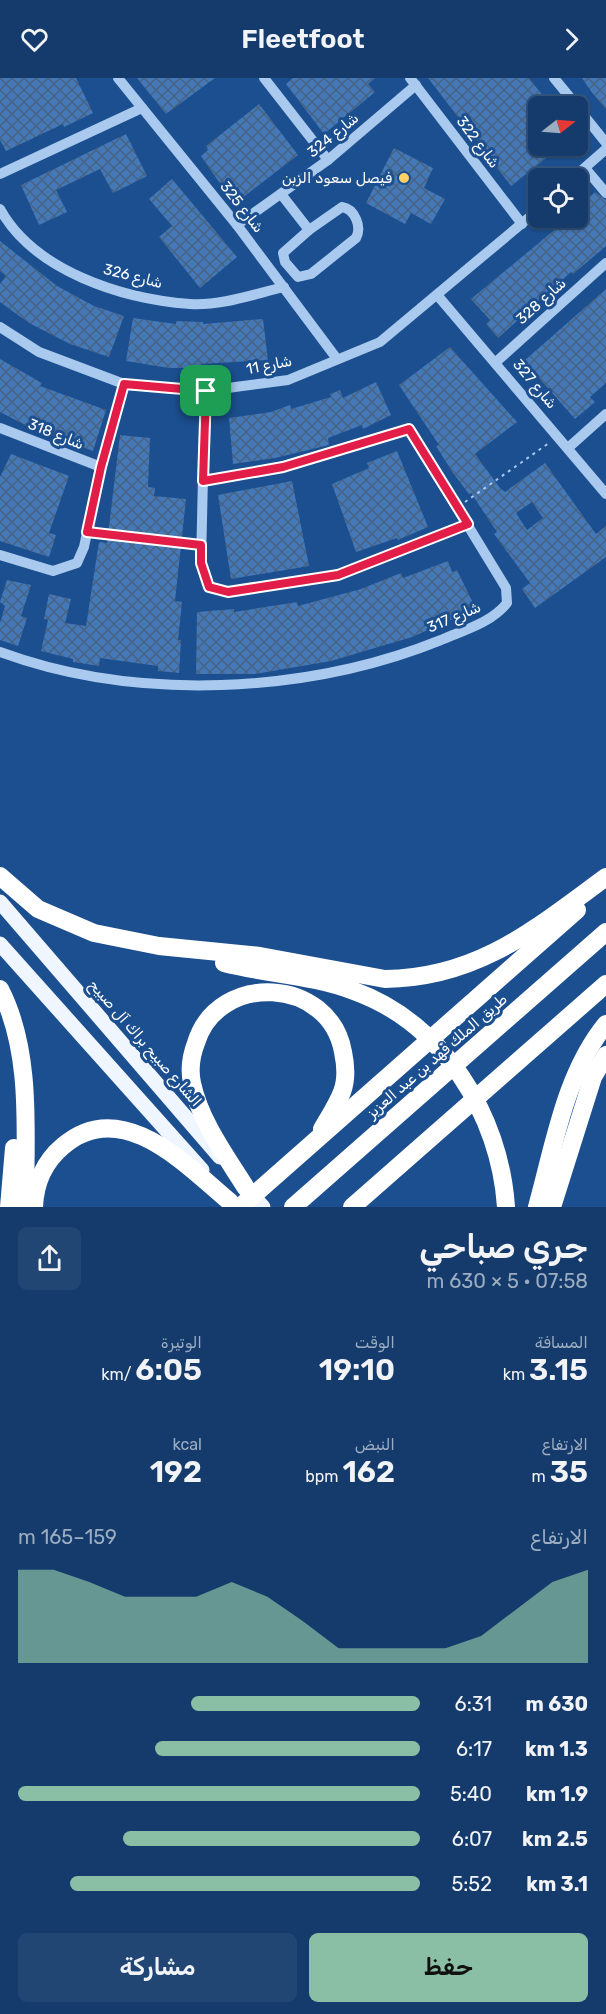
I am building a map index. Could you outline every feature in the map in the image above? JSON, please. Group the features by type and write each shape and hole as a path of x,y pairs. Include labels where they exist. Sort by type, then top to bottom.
{"highway":[{"path":"0,876 38,909 94,933 354,990 400,1013 424,1033 455,1069 478,1102 501,1170 506,1207"},
{"path":"159,946 260,956 364,977 406,979 427,977 488,957 606,877"},
{"path":"239,1200 314,1144 606,882"},
{"name":"طريق الملك فهد بن عبد العزيز","path":"293,1207 606,932"},
{"path":"352,1207 606,984"},
{"path":"0,988 13,1024 19,1051 24,1100 28,1203"},
{"path":"239,1200 215,1138 197,1102 191,1082 190,1065 198,1036 211,1017 229,1002 253,992 271,991 292,994 316,1007 336,1030 342,1044 346,1067 342,1091 314,1144"},
{"path":"537,1207 566,1104 589,1047 606,1024"},
{"path":"9,1207 19,1051"},
{"path":"552,1207 593,1077 606,1054"},
{"path":"28,1203 56,1152 78,1136 96,1130 117,1129 140,1134 155,1142 239,1200"}],"main road":[{"name":"الشارع صبيح براك آل صبيح","path":"0,902 239,1200"},
{"name":"الشارع صبيح براك آل صبيح","path":"0,944 239,1200 263,1207"}],"street":[{"name":"شارع 325","path":"118,78 237,225 337,358"},
{"path":"264,78 328,160"},
{"path":"554,78 568,96"},
{"name":"شارع 324","path":"237,225 328,160 413,82"},
{"name":"شارع 322","path":"413,82 522,224"},
{"path":"0,174 142,108"},
{"path":"588,121 606,143"},
{"path":"585,168 606,149"},
{"path":"588,172 606,193"},
{"path":"281,194 309,230"},
{"path":"342,207 350,210 359,227 356,238 311,274 298,277 285,262 283,253 309,230 342,207"},
{"name":"شارع 326","path":"0,209 9,224 39,254 83,278 113,289 191,304 233,299 284,287"},
{"name":"شارع 11","path":"0,327 39,352 124,384 206,391 288,380 380,342 528,219"},
{"name":"شارع 328","path":"496,362 606,263"},
{"name":"شارع 327","path":"438,296 606,494"},
{"path":"0,555 53,571 65,569 77,563 124,384"},
{"path":"206,391 201,563 209,587 228,592 338,575 468,524"},
{"path":"568,447 606,414"},
{"name":"شارع 318","path":"0,428 101,467"},
{"name":"شارع 317","path":"0,652 55,670 98,677 149,682 220,684 274,682 406,653 498,615 507,603 506,588 409,429 283,467 203,481"}],"path":[{"path":"458,507 558,436"},
{"path":"87,532 201,545"}],"building":[{"path":"0,78 76,78 93,113 64,127 63,124 6,151 0,140"},
{"path":"137,78 215,78 166,114"},
{"path":"293,78 375,78 368,84 375,92 324,134 286,84"},
{"path":"428,78 529,78 543,96 528,96 528,156 548,156 534,168 528,168 528,172 511,186"},
{"path":"582,78 606,78 606,109 593,94"},
{"path":"259,104 298,155 234,204 201,156 208,150 206,146"},
{"path":"126,134 147,176 113,193 100,169 56,190 67,212 39,225 21,185"},
{"name":"فيصل سعود الزبن","path":"394,148 433,168 424,188 445,199 431,224 411,213 405,224 366,203"},
{"path":"172,179 237,257 200,288 159,237 172,226 149,199"},
{"path":"595,192 606,200 606,246 573,274 571,272 498,338 486,324 490,320 471,299 557,228 588,228 588,198"},
{"path":"0,241 57,286 94,306 124,316 109,357 70,344 29,323 0,302 0,284 6,276 0,271"},
{"path":"606,289 606,383 590,397 595,402 575,419 524,361"},
{"path":"133,318 176,324 176,321 203,322 203,324 263,319 268,360 201,364 201,368 169,368 126,361"},
{"path":"450,347 517,422 475,454 500,488 505,492 545,463 596,534 606,526 606,557 535,608 522,589 530,583 494,534 497,532 471,493 469,494 453,473 436,446 439,445 399,385","holes":["532,502 543,518 527,530 516,513"]},
{"path":"0,359 42,383 40,386 106,410 93,451 29,427 0,412"},
{"path":"376,382 391,415 363,429 362,425 328,438 329,445 275,458 233,464 229,418 271,412 290,405 291,409 331,397 330,394 340,390 343,398"},
{"path":"120,435 150,438 148,487 155,488 154,496 186,499 175,601 182,602 178,640 181,640 179,673 158,671 158,666 100,658 99,666 73,662 73,659 41,651 48,620 44,619 49,594 71,599 65,623 86,626 99,542 107,543"},
{"path":"397,451 428,527 398,540 397,538 356,552 332,484 369,468 367,463"},
{"path":"11,454 69,476 49,533 56,535 49,557 0,541 0,477"},
{"path":"292,481 309,566 231,579 218,495"},
{"path":"448,561 452,572 457,570 476,609 412,637 331,661 255,674 196,674 197,612 234,609 234,612 297,602 298,606 361,589 401,573 403,578"},
{"path":"7,580 31,585 21,616 27,618 18,646 0,640 0,623 5,606 0,602"}],"place":[{"name":"فيصل سعود الزبن","path":"404,178"}],"route":[{"path":"124,384 206,391 203,481 283,467 409,429 468,524 338,575 271,588 228,592 209,587 201,563 201,545 87,532 101,467 111,439 124,384"}]}
